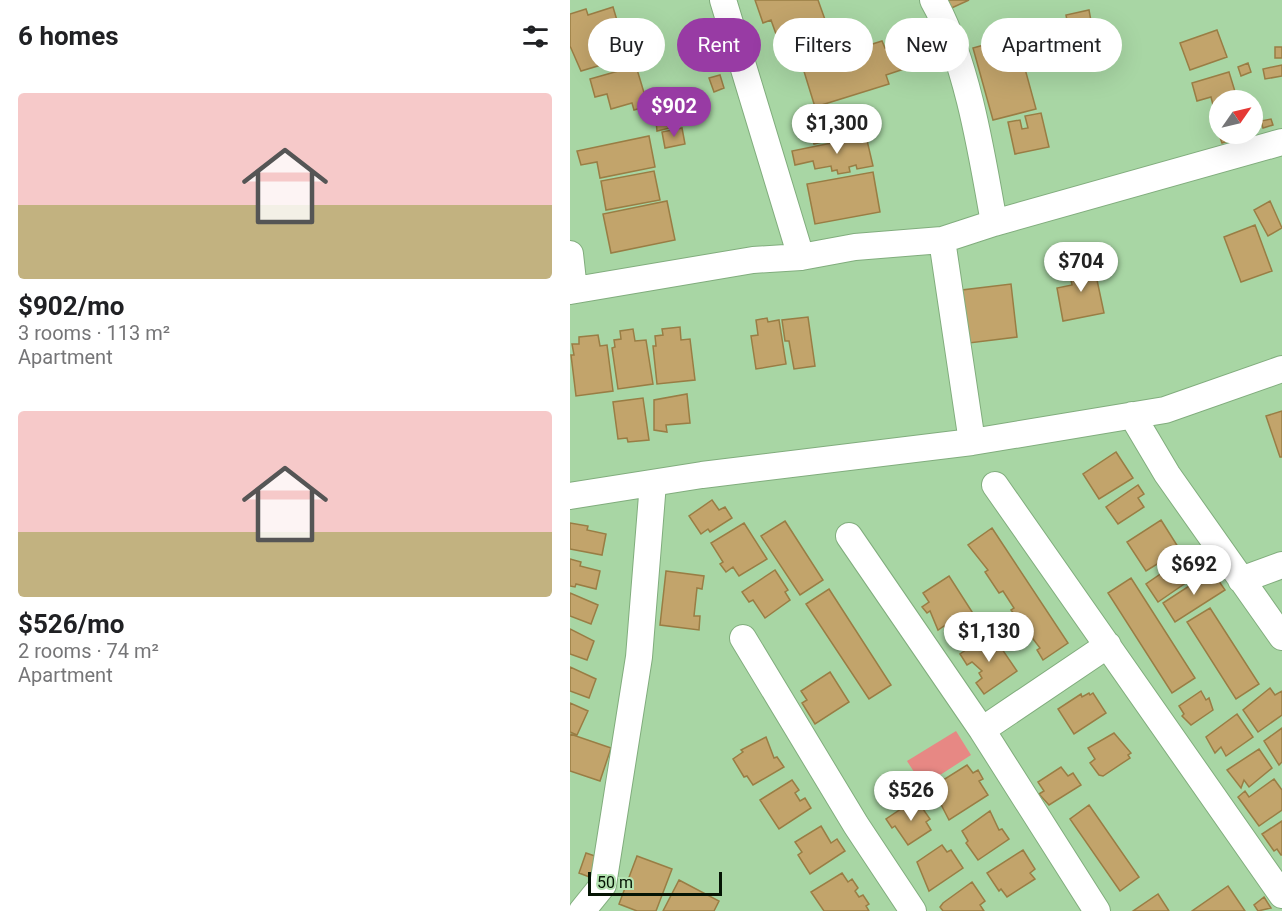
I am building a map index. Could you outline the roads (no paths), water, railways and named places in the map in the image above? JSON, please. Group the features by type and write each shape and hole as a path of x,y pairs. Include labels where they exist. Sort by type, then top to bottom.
{"street":[{"path":"723,0 801,257"},
{"path":"933,0 960,70 981,146 994,223"},
{"path":"570,254 572,291 753,260 801,257 855,247 942,240 994,223 1282,142"},
{"path":"942,240 972,442"},
{"path":"570,496 653,483 972,442 1165,410 1282,369"},
{"path":"1132,415 1167,474 1282,637"},
{"path":"582,911 603,885 639,657 653,483"},
{"path":"995,485 1282,895"},
{"path":"849,536 982,730 1097,911"},
{"path":"1241,580 1282,565"},
{"path":"742,638 856,825 914,911"},
{"path":"982,730 1108,645"}]}
